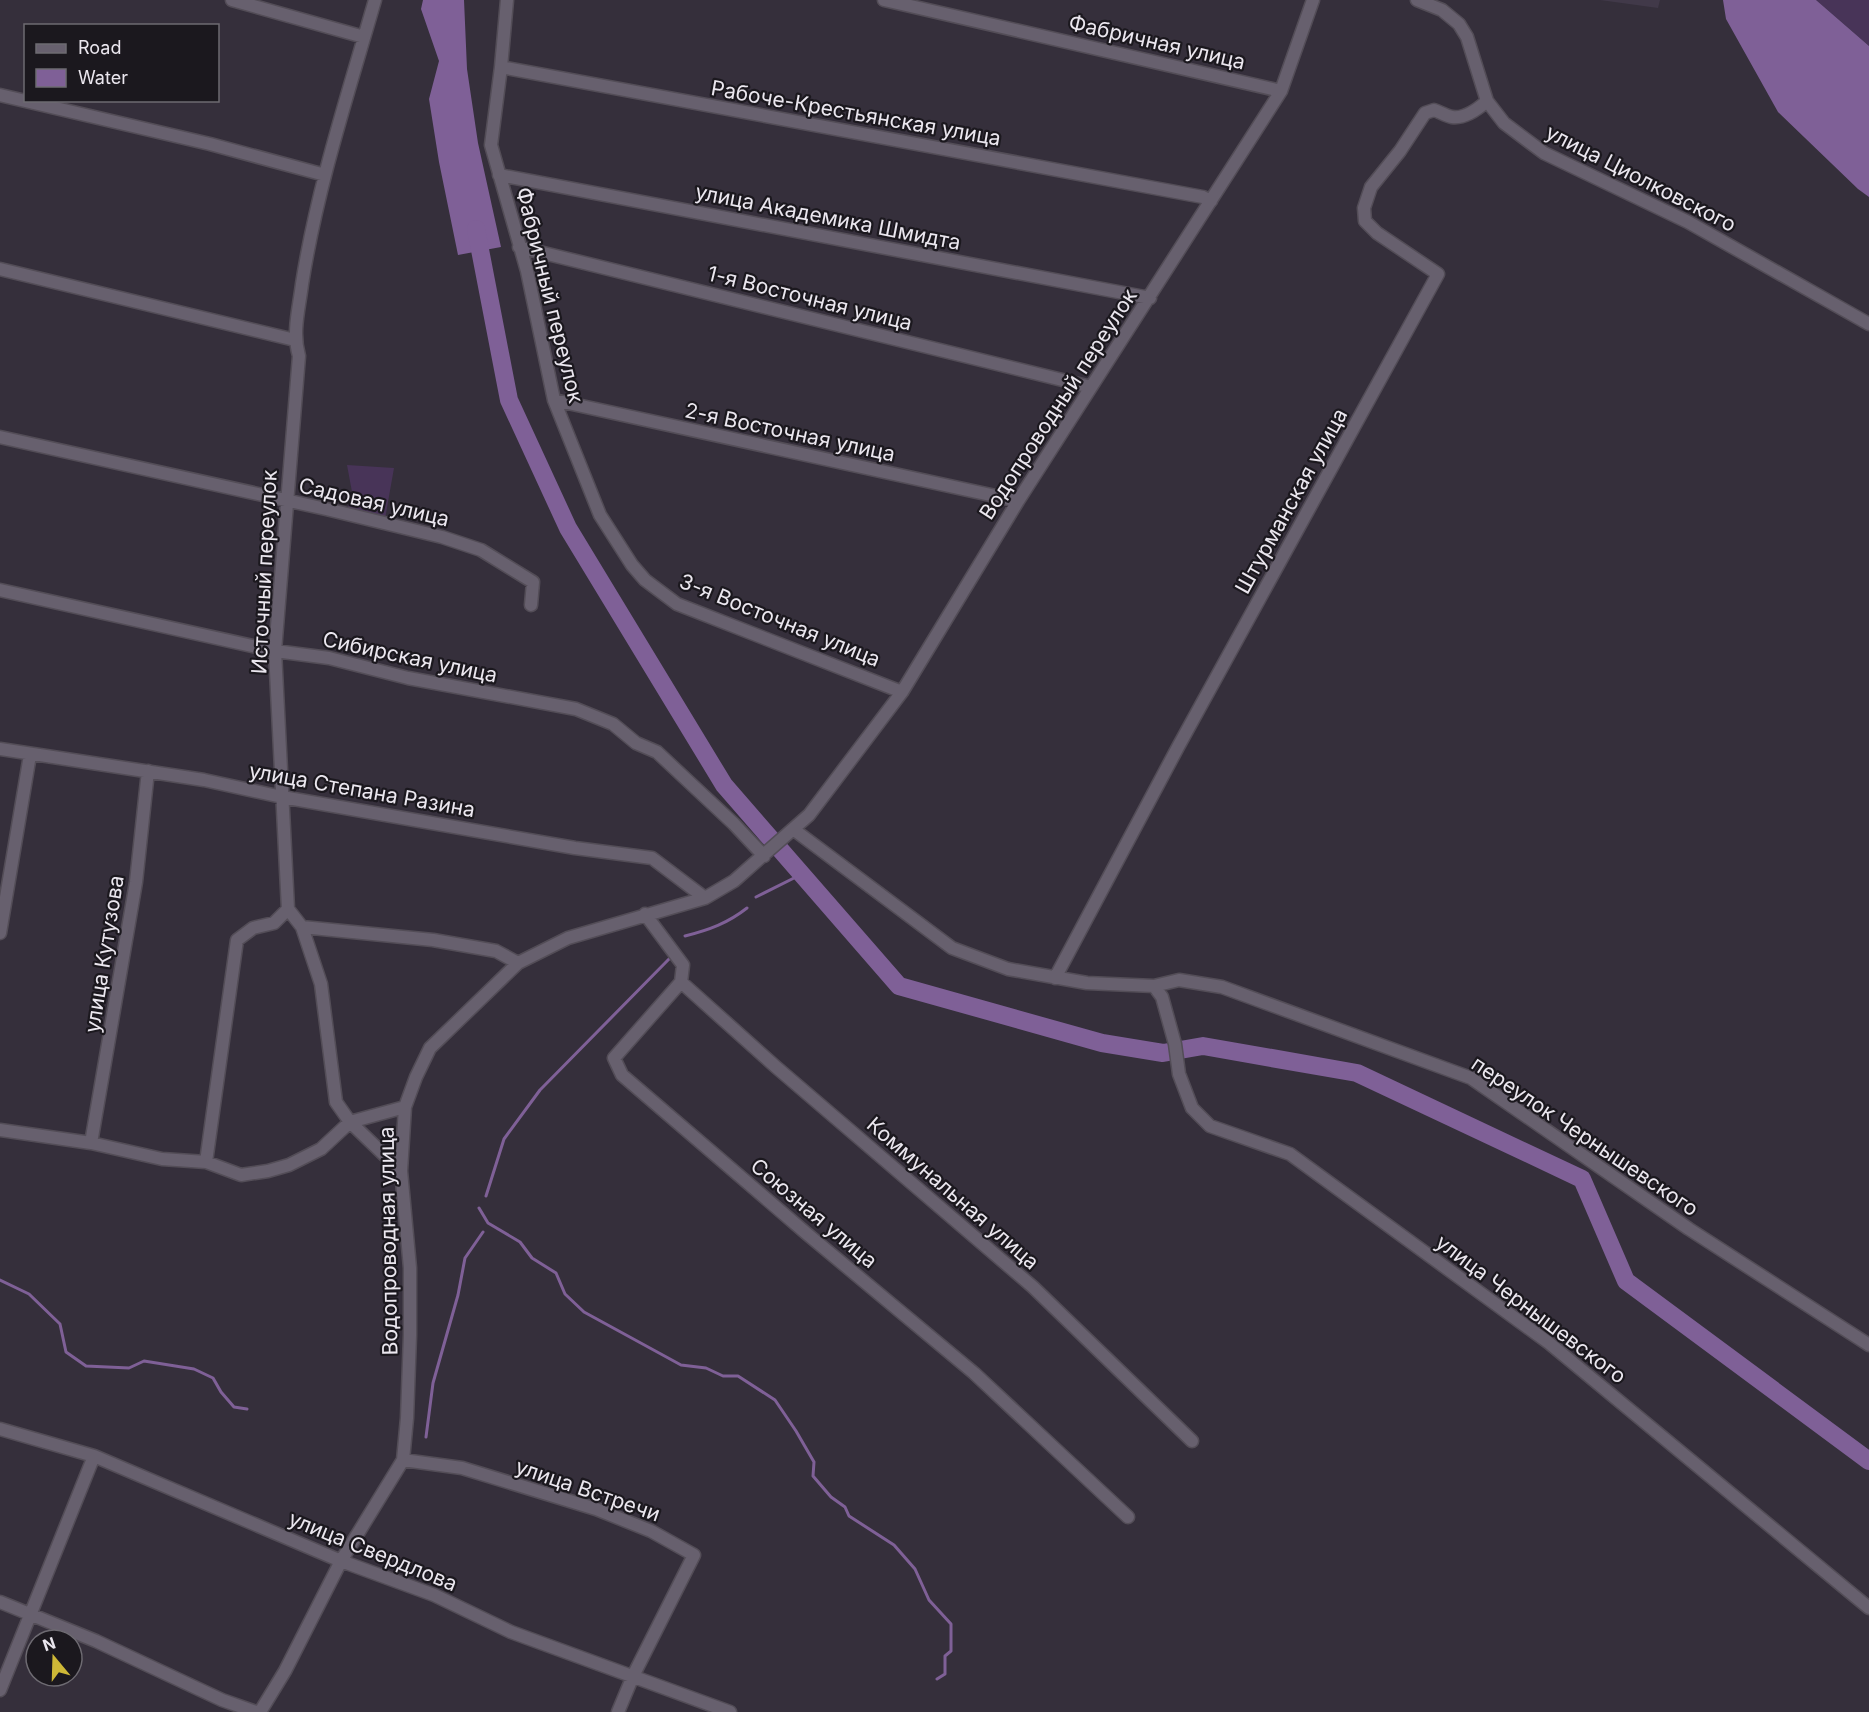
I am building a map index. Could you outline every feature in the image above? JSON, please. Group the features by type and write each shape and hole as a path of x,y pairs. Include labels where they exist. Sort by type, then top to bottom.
{"street":[{"path":"232,0 364,37"},
{"name":"Источный переулок","path":"288,909 274,651 299,357 295,340 309,241 325,175 375,0"},
{"name":"Фабричный переулок","path":"507,0 491,145 527,271 554,400 600,515 632,565 645,580"},
{"name":"Фабричная улица","path":"884,0 1281,91"},
{"name":"Водопроводный переулок","path":"809,815 902,692 1018,501 1150,298 1207,199 1281,91 1313,0"},
{"name":"улица Циолковского","path":"1417,0 1443,10 1459,24 1467,37 1487,101 1504,123 1544,153 1688,222 1869,324"},
{"name":"Рабоче-Крестьянская улица","path":"501,67 1207,199"},
{"path":"0,95 24,101"},
{"name":"Штурманская улица","path":"1054,978 1438,273 1377,233 1365,221 1364,208 1371,186 1400,151 1425,113 1434,110 1451,117 1466,116 1487,101"},
{"path":"30,102 210,144 325,175"},
{"name":"улица Академика Шмидта","path":"499,175 1150,298"},
{"name":"1-я Восточная улица","path":"519,247 1091,387"},
{"path":"0,268 295,340"},
{"name":"2-я Восточная улица","path":"554,400 1018,501"},
{"name":"Садовая улица","path":"0,437 442,537 481,550 532,582 531,605"},
{"name":"3-я Восточная улица","path":"645,580 677,604 902,692"},
{"name":"Сибирская улица","path":"0,590 274,651 329,658 408,678 576,709 613,724 636,743 657,752 764,856"},
{"name":"улица Степана Разина","path":"0,749 148,771 282,797 575,848 652,858 705,898"},
{"path":"0,933 30,755"},
{"name":"улица Кутузова","path":"91,1143 136,882 148,771"},
{"name":"Водопроводная улица","path":"258,1712 285,1671 341,1562 403,1460 407,1418 410,1324 410,1268 401,1171 405,1107 430,1048 518,963 568,938 705,898 734,881 809,815"},
{"name":"переулок Чернышевского","path":"793,829 952,948 1008,969 1087,983 1154,986 1179,980 1222,987 1471,1078 1689,1229 1869,1345"},
{"path":"206,1162 237,940 253,928 274,923 288,909 302,927 321,984 336,1102 350,1122 401,1171"},
{"path":"645,914 684,965 681,982"},
{"path":"302,927 433,939 496,951 518,963"},
{"name":"Коммунальная улица","path":"681,982 776,1067 1033,1287 1192,1441"},
{"name":"Союзная улица","path":"681,982 614,1058 622,1075 974,1373 1128,1517"},
{"name":"улица Чернышевского","path":"1154,986 1162,997 1179,1074 1192,1108 1210,1126 1290,1154 1549,1342 1869,1608"},
{"path":"0,1130 91,1143 162,1159 206,1162 241,1175 289,1165 321,1149 350,1122 405,1107"},
{"name":"улица Свердлова","path":"0,1429 94,1456 341,1562 434,1595 511,1632 730,1712"},
{"path":"0,1690 94,1456"},
{"name":"улица Встречи","path":"403,1460 462,1468 596,1509 651,1531 694,1555 633,1676"},
{"path":"0,1602 148,1664 222,1700 258,1712"},
{"path":"618,1712 633,1676"}],"shaded area":[{"path":"1600,0 1660,0 1658,8"},
{"path":"1816,0 1869,0 1869,46"},
{"path":"347,465 394,468 385,519 347,511 352,492"}],"water":[{"path":"423,0 464,0 467,69 478,143 501,247 458,255 429,99 439,61 421,9"},
{"path":"1723,0 1816,0 1869,46 1869,197 1778,112 1726,19"}],"waterway":[{"path":"476,229 509,400 568,528 724,785 899,986 1102,1043 1163,1053 1203,1046 1357,1073 1582,1179 1626,1281 1869,1461"},
{"path":"756,897 798,876"},
{"path":"685,936 718,925 747,908"},
{"path":"486,1196 504,1139 540,1090 670,958"},
{"path":"479,1208 488,1223 520,1242 532,1258 556,1273 565,1294 584,1312 681,1365 706,1368 723,1376 738,1376 775,1400 814,1462 813,1476 831,1497 845,1507 849,1516 894,1545 915,1569 929,1600 951,1624 951,1651 945,1656 945,1674 937,1679"},
{"path":"426,1437 433,1383 458,1295 465,1258 483,1232"},
{"path":"0,1280 29,1294 60,1324 66,1352 86,1366 129,1368 144,1361 194,1369 213,1378 234,1407 247,1409"}]}
